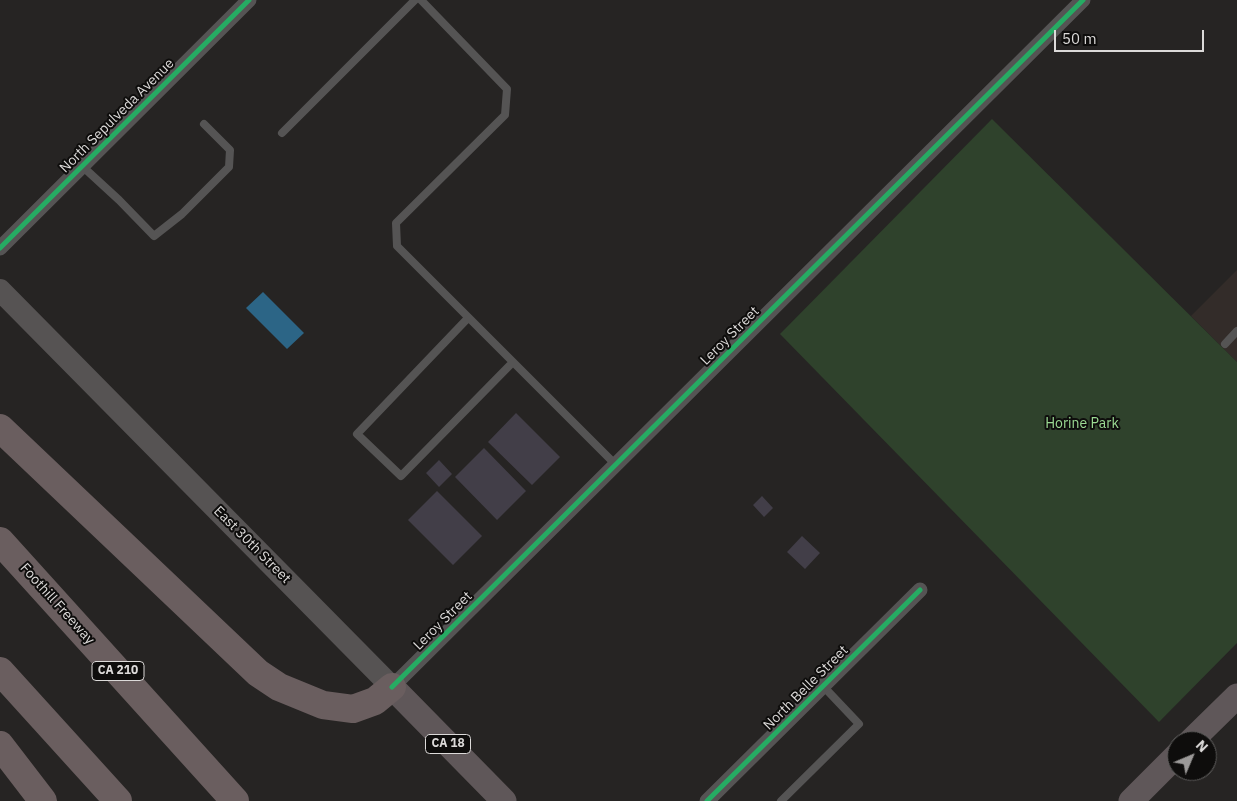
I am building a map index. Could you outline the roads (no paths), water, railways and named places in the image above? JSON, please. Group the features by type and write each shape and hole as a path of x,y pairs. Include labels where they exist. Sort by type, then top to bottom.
{"highway":[{"path":"0,428 258,673 279,687 323,705 353,709 375,701 392,688"},
{"name":"Foothill Freeway","path":"0,541 236,801"},
{"path":"0,670 118,801"},
{"path":"0,745 43,801"}],"main road":[{"name":"East 30th Street","path":"0,290 504,801"},
{"path":"1201,731 1237,696"},
{"path":"1131,801 1167,765"}],"street":[{"name":"North Sepulveda Avenue","path":"0,248 249,0"},
{"name":"Leroy Street","path":"392,688 1083,0"},
{"name":"North Belle Street","path":"707,801 920,590"}],"lane":[{"path":"282,133 414,0"},
{"path":"421,0 506,89 505,115 396,223 396,246 616,465"},
{"path":"82,166 154,236 182,214 229,167 230,150 204,124"},
{"path":"468,318 357,434 401,476 513,362"},
{"path":"1225,344 1237,331"},
{"path":"781,801 859,724 823,686"}],"water":[{"path":"263,292 304,333 287,349 246,308"}],"park label":[{"name":"Horine Park","path":"1082,424"}]}
